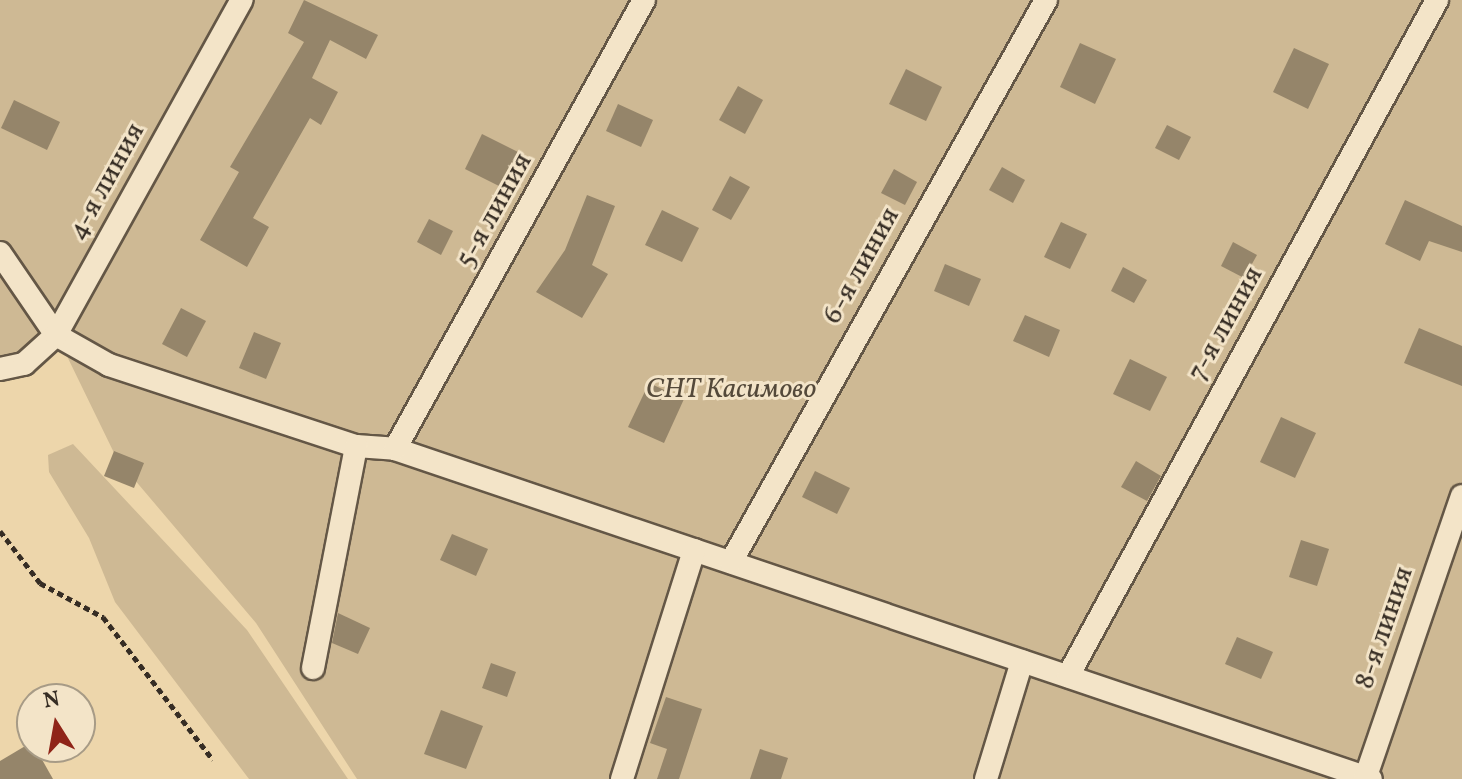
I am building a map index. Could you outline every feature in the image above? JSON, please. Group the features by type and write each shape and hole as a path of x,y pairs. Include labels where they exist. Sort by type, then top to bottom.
{"street":[{"name":"4-я линия","path":"0,369 24,364 56,335 242,0"},
{"name":"5-я линия","path":"395,449 644,0"},
{"name":"6-я линия","path":"731,562 1046,0"},
{"name":"7-я линия","path":"1068,676 1437,0"},
{"path":"0,253 56,335 109,365 356,446 395,449 1367,778"},
{"path":"313,668 356,446"},
{"name":"8-я линия","path":"1367,778 1462,496"},
{"path":"622,779 694,550"},
{"path":"986,779 1022,661"}],"path":[{"path":"0,531 40,583 103,617 213,760"}],"green space":[{"name":"СНТ Касимово","path":"0,0 1462,0 1462,779 357,779 256,623 117,459 64,350 45,338 0,361"},
{"path":"73,444 247,630 348,779 249,779 115,602 89,538 49,472 48,455"}],"building":[{"path":"304,0 378,35 366,59 330,40 312,78 338,92 321,125 310,118 253,218 269,227 247,267 200,240 239,172 230,167 304,42 288,33"},
{"path":"1080,43 1116,59 1095,104 1060,87"},
{"path":"1294,48 1329,64 1308,109 1273,92"},
{"path":"906,69 942,87 926,121 889,104"},
{"path":"738,86 763,100 745,134 719,120"},
{"path":"14,100 60,122 47,150 1,128"},
{"path":"618,104 653,120 641,147 606,131"},
{"path":"1167,125 1191,137 1179,160 1155,148"},
{"path":"482,134 518,152 501,187 465,169"},
{"path":"1002,167 1025,180 1013,203 989,190"},
{"path":"894,169 917,182 905,205 881,193"},
{"path":"730,176 750,187 731,220 712,210"},
{"path":"587,195 615,206 592,265 608,274 582,318 536,292 565,250"},
{"path":"1405,200 1462,226 1462,252 1429,241 1420,261 1385,244"},
{"path":"662,210 699,228 682,262 645,245"},
{"path":"429,219 453,231 441,255 417,242"},
{"path":"1061,222 1087,234 1070,269 1044,257"},
{"path":"1233,242 1257,255 1244,278 1221,266"},
{"path":"945,264 981,279 969,306 934,291"},
{"path":"1123,267 1147,280 1134,303 1111,291"},
{"path":"181,308 206,321 187,357 162,344"},
{"path":"1025,315 1060,330 1049,357 1013,341"},
{"path":"1419,328 1462,346 1462,386 1404,363"},
{"path":"254,332 281,343 266,379 239,368"},
{"path":"1130,359 1167,377 1150,411 1113,394"},
{"path":"649,383 684,399 664,443 628,427"},
{"path":"1281,417 1316,433 1295,478 1260,462"},
{"path":"114,451 144,463 134,488 104,476"},
{"path":"1136,461 1161,476 1147,501 1121,487"},
{"path":"815,471 850,488 837,514 802,497"},
{"path":"452,534 488,549 476,576 440,560"},
{"path":"1301,540 1329,549 1317,586 1289,577"},
{"path":"338,613 370,628 358,654 332,643"},
{"path":"1237,637 1273,652 1261,679 1225,664"},
{"path":"491,663 516,672 507,697 482,688"},
{"path":"666,697 702,709 679,779 657,779 667,749 650,743"},
{"path":"441,710 483,726 466,769 424,754"},
{"path":"760,749 788,758 781,779 750,779"},
{"path":"16,752 16,763 44,763 53,779 0,779 0,761"}]}
